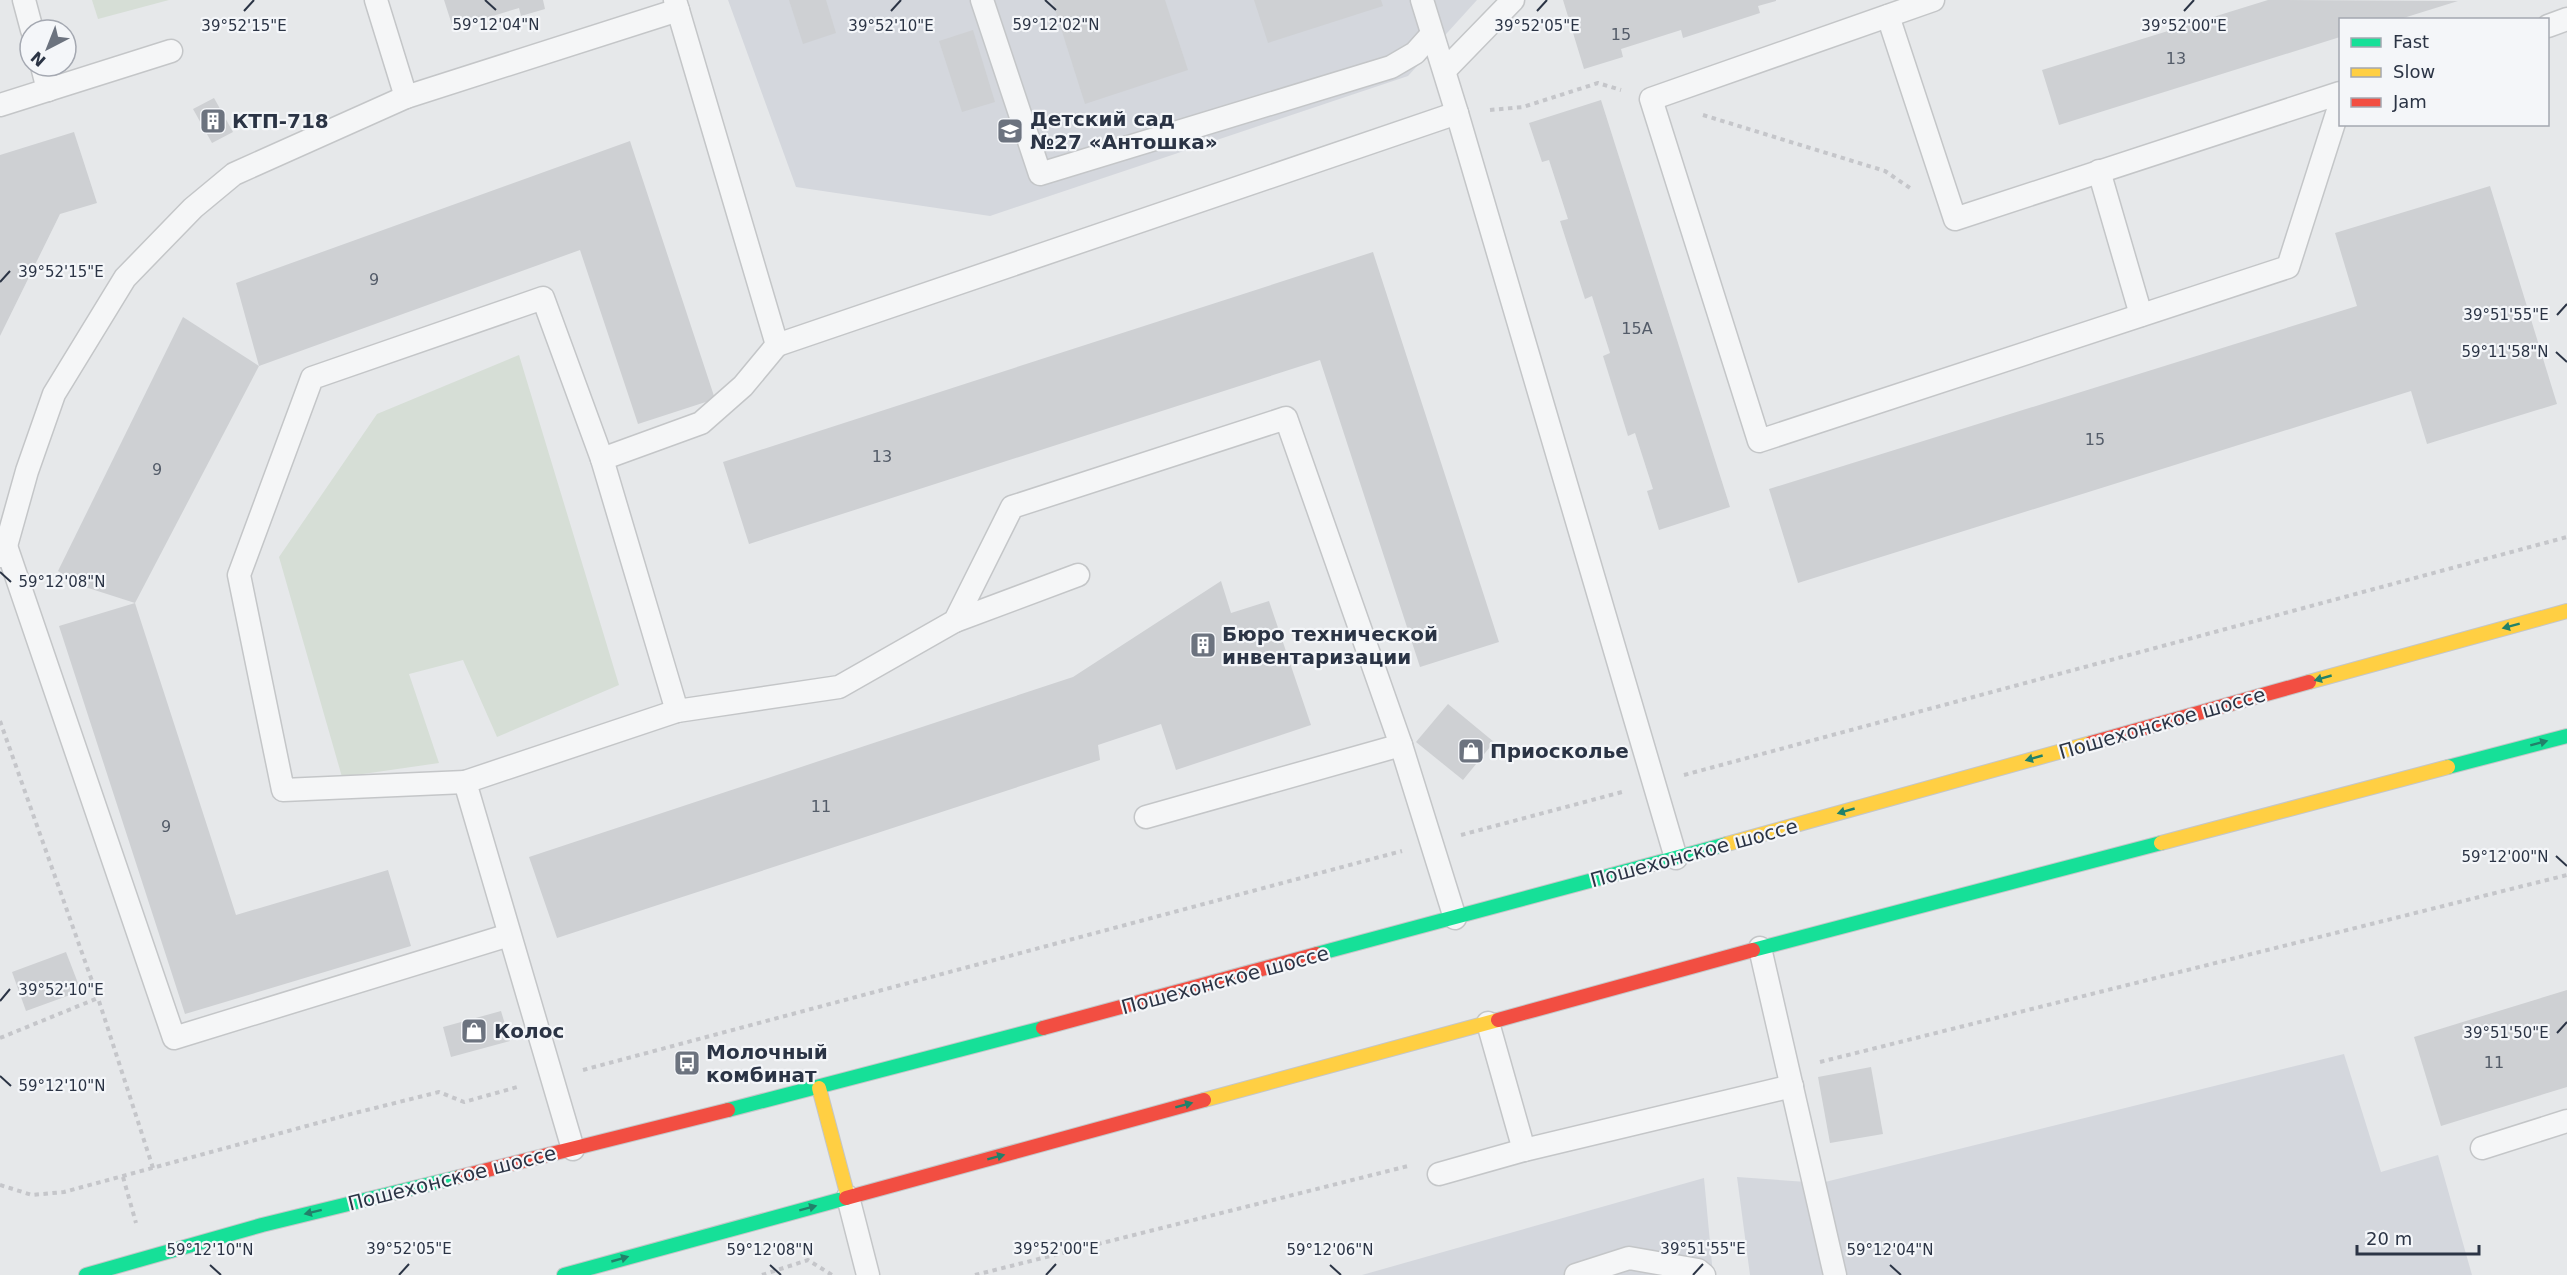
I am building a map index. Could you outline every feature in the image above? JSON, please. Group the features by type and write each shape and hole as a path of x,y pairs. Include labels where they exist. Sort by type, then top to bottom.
{"main road":[{"name":"Пошехонское шоссе","path":"86,1275 262,1225 819,1089 1676,858 2567,611"},
{"path":"564,1275 1760,948 2567,736"},
{"path":"819,1089 848,1197"}],"lane":[{"path":"24,0 29,18"},
{"path":"376,0 406,97"},
{"path":"982,0 1040,174 1390,67 1415,53 1432,34"},
{"path":"1422,0 1445,70 1676,858"},
{"path":"1445,70 1513,0"},
{"path":"1933,0 1651,99 1760,441 2288,267 2339,107"},
{"path":"509,935 174,1038 3,551 27,471 54,394 125,278 193,208 234,174 406,97 677,5 777,345"},
{"path":"1888,16 1955,219 2339,93"},
{"path":"2549,25 2567,19"},
{"path":"0,105 171,51"},
{"path":"45,78 48,90"},
{"path":"602,459 701,423 743,386 777,345 1457,113"},
{"path":"2099,171 2141,315"},
{"path":"677,711 602,459 543,298 312,378 239,575 283,790 465,782 677,711 838,687 956,621 1078,575"},
{"path":"956,621 1012,507 1286,418 1401,746 1455,918"},
{"path":"1146,817 1401,746"},
{"path":"465,782 573,1149"},
{"path":"1760,948 1835,1275"},
{"path":"1488,1023 1524,1150"},
{"path":"1439,1174 1524,1150 1792,1086"},
{"path":"2482,1148 2567,1121"},
{"path":"848,1197 868,1275"},
{"path":"1576,1275 1629,1258 1698,1270 1704,1275"}],"path":[{"path":"1457,113 1522,106 1598,83 1885,171 1912,189"},
{"path":"0,1185 32,1195 64,1192 439,1092 464,1102 2567,537"},
{"path":"0,721 98,998 153,1168"},
{"path":"0,1038 98,998"},
{"path":"762,1275 808,1260 832,1275"}],"shaded area":[{"path":"92,0 169,0 98,19"},
{"name":"Детский сад №27 «Антошка»","path":"728,0 1477,0 1408,76 990,216 796,187"},
{"path":"519,355 619,685 497,737 463,660 409,674 439,763 342,777 279,557 377,414"},
{"path":"2344,1054 2381,1172 2438,1155 2472,1275 1750,1275 1737,1177 1821,1183"},
{"path":"1704,1178 1713,1275 1362,1275"}],"building":[{"path":"444,0 543,0 545,9 521,16 519,8 453,28"},
{"path":"789,0 826,0 836,33 803,44"},
{"path":"1052,0 1165,0 1188,70 1085,104"},
{"path":"1254,0 1381,0 1383,6 1268,43"},
{"path":"1563,0 1776,1 1758,6 1760,13 1683,38 1681,30 1621,49 1623,57 1584,69"},
{"path":"2268,0 2458,1 2403,18 2339,18 2339,37 2059,125 2042,70"},
{"path":"973,30 995,102 962,112 939,41"},
{"name":"КТП-718","path":"214,98 233,132 212,143 193,109"},
{"path":"1601,100 1730,507 1659,530 1647,491 1653,489 1635,433 1628,436 1603,356 1610,353 1592,296 1585,299 1560,221 1568,219 1549,160 1542,162 1529,123"},
{"path":"74,132 97,203 60,214 0,336 0,155"},
{"path":"630,141 715,399 638,424 580,250 259,366 236,283"},
{"path":"2490,186 2557,404 2427,444 2411,391 1798,583 1769,489 2357,306 2335,233"},
{"path":"1373,252 1499,642 1420,667 1320,360 749,544 723,462"},
{"path":"183,317 259,366 135,603 82,586 58,571"},
{"path":"1221,581 1231,613 1269,601 1311,725 1176,770 1161,724 1098,745 1100,760 557,938 529,857 1073,677"},
{"path":"135,603 236,915 388,870 411,946 185,1014 59,626"},
{"path":"1448,704 1494,742 1463,780 1416,742"},
{"path":"66,952 81,991 26,1011 12,972"},
{"path":"2567,990 2567,1087 2441,1126 2414,1037"},
{"path":"501,1011 510,1041 451,1057 443,1027"},
{"path":"1871,1067 1883,1134 1830,1143 1818,1077"}],"traffic: fast":[{"path":"2448,767 2567,736"},
{"path":"1753,950 2161,843"},
{"path":"1317,954 1727,844"},
{"path":"728,1110 1043,1028"},
{"path":"86,1275 262,1225 459,1177"},
{"path":"564,1275 846,1198"}],"traffic: slow":[{"path":"2309,682 2567,611"},
{"path":"1727,844 2091,743"},
{"path":"2161,843 2448,767"},
{"path":"1204,1100 1498,1020"},
{"path":"819,1088 848,1197"}],"traffic: jam":[{"path":"2091,743 2309,682"},
{"path":"1498,1020 1753,950"},
{"path":"1043,1028 1317,954"},
{"path":"846,1198 1204,1100"},
{"path":"459,1177 728,1110"}],"place":[{"name":"КТП-718","path":"213,121"},
{"name":"Детский сад №27 «Антошка»","path":"1010,131"},
{"name":"Бюро технической инвентаризации","path":"1203,645"},
{"name":"Приосколье","path":"1471,751"},
{"name":"Колос","path":"474,1031"},
{"name":"Молочный комбинат","path":"687,1063"}]}
